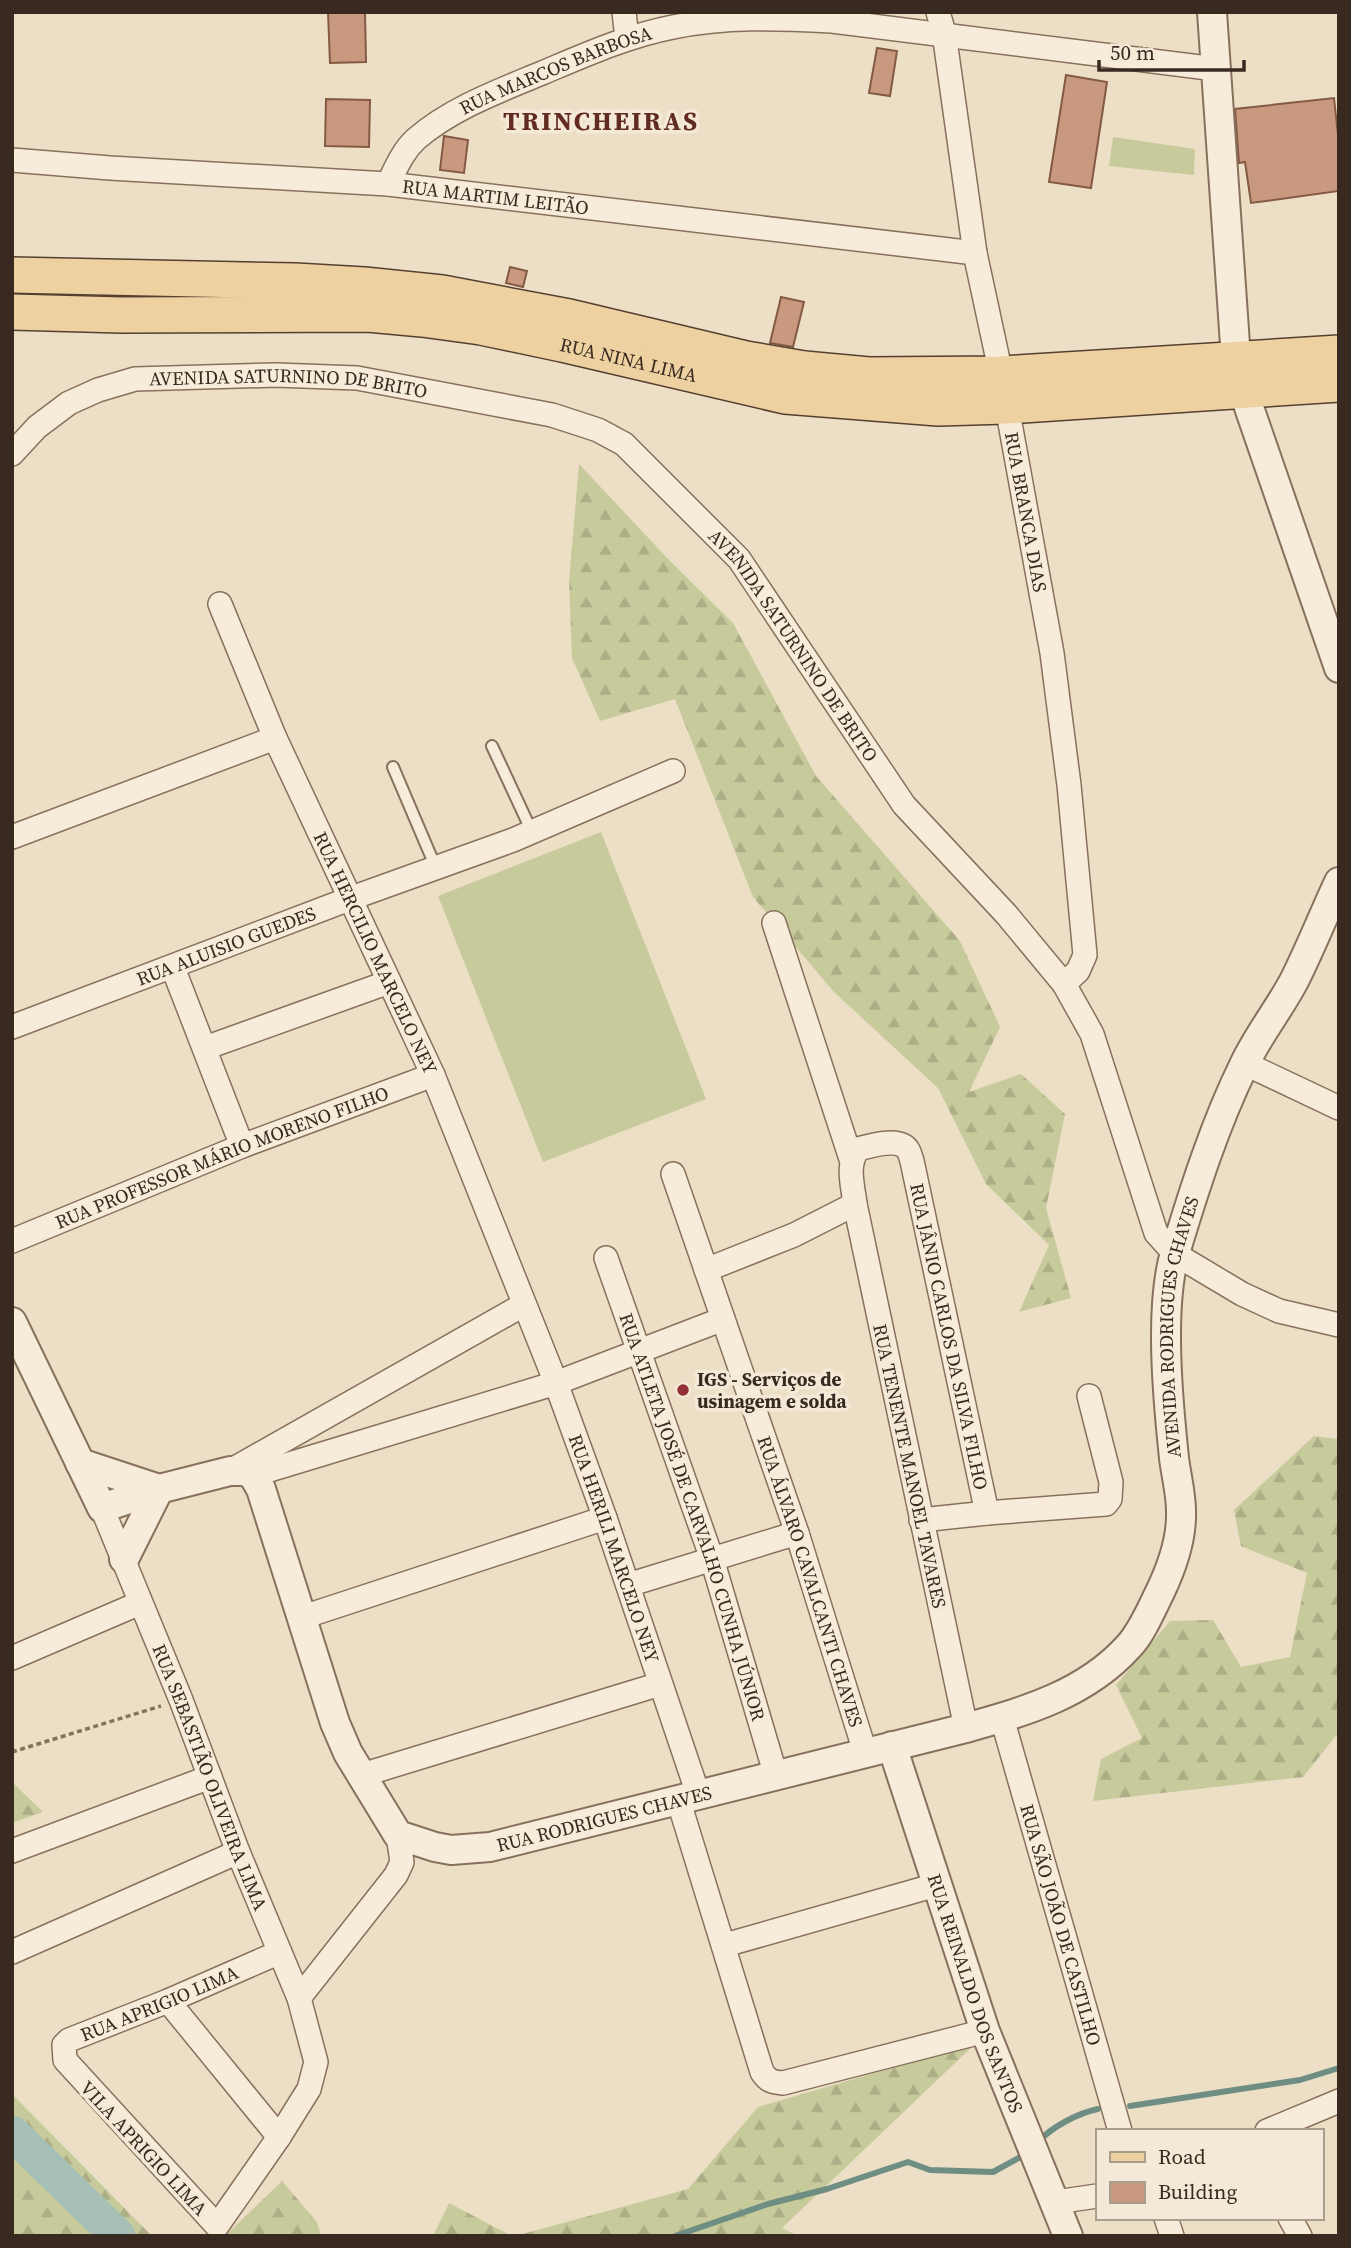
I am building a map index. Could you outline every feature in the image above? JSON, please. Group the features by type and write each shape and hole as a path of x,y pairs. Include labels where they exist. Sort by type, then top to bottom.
{"main road":[{"name":"RUA NINA LIMA","path":"12,275 295,281 442,293 504,303 746,359 804,369 1003,390 1239,375"},
{"name":"RUA NINA LIMA","path":"12,312 121,315 368,314 481,327 785,396 938,408 1003,390"},
{"path":"1239,375 1339,353"},
{"path":"1239,375 1339,384"}],"street":[{"path":"624,12 627,38"},
{"path":"1212,12 1239,375 1339,668"},
{"name":"RUA MARCOS BARBOSA","path":"388,184 403,154 415,140 440,121 478,100 627,38 721,20 773,18 941,23 1216,69"},
{"name":"RUA BRANCA DIAS","path":"941,23 975,253 1052,653 1069,785 1085,956 1078,971 1064,984"},
{"name":"RUA MARTIM LEITÃO","path":"12,160 388,184 975,253"},
{"name":"AVENIDA SATURNINO DE BRITO","path":"12,454 37,427 69,403 98,390 135,379 276,374 356,378 552,415 598,430 624,444 739,559 904,805 1006,914 1064,984 1092,1034 1156,1233 1175,1254 1242,1294 1279,1311 1339,1325"},
{"name":"RUA HERCILIO MARCELO NEY","path":"220,604 275,738 433,1075 523,1305"},
{"path":"12,838 275,738"},
{"name":"RUA ALUISIO GUEDES","path":"12,1027 532,832 673,771"},
{"name":"AVENIDA RODRIGUES CHAVES","path":"1002,1718 1077,1689 1104,1670 1130,1645 1170,1570 1178,1539 1181,1511 1174,1457 1168,1366 1169,1277 1217,1127 1244,1063 1295,979 1339,882"},
{"path":"774,923 851,1159"},
{"path":"173,968 242,1146"},
{"path":"205,1048 389,982"},
{"path":"1244,1063 1339,1108"},
{"name":"RUA PROFESSOR MÁRIO MORENO FILHO","path":"12,1241 242,1146 433,1075"},
{"name":"RUA JÂNIO CARLOS DA SILVA FILHO","path":"851,1159 858,1150 896,1143 902,1144 908,1150 987,1513"},
{"name":"RUA TENENTE MANOEL TAVARES","path":"851,1159 855,1204 966,1728"},
{"name":"RUA ÁLVARO CAVALCANTI CHAVES","path":"673,1174 797,1533 865,1752"},
{"path":"706,1270 794,1235 855,1204"},
{"name":"RUA ATLETA JOSÉ DE CARVALHO CUNHA JÚNIOR","path":"606,1258 712,1559 776,1776"},
{"path":"241,1473 523,1305"},
{"name":"RUA HERILI MARCELO NEY","path":"523,1305 556,1383 605,1518 660,1684 725,1945 762,2072 772,2082 783,2083 985,2031"},
{"path":"102,1508 159,1489 241,1473 556,1383 723,1319"},
{"name":"RUA SEBASTIÃO OLIVEIRA LIMA","path":"12,1322 124,1559 238,1852 299,1998 316,2062 309,2089 217,2226"},
{"path":"921,1520 1106,1504 1110,1499 1111,1482 1089,1396"},
{"path":"80,1463 159,1489"},
{"path":"241,1473 261,1489 335,1723 348,1753 398,1835 402,1862 396,1875 299,1998"},
{"path":"124,1559 159,1489"},
{"path":"300,1618 605,1518"},
{"path":"628,1585 797,1533"},
{"path":"12,1658 141,1603"},
{"path":"362,1775 660,1684"},
{"name":"RUA RODRIGUES CHAVES","path":"398,1835 435,1847 468,1851 489,1847 1002,1718"},
{"name":"RUA SÃO JOÃO DE CASTILHO","path":"1002,1718 1120,2129"},
{"name":"RUA REINALDO DOS SANTOS","path":"892,1746 985,2031 1068,2236"},
{"path":"12,1851 210,1777"},
{"path":"12,1952 238,1852"},
{"path":"725,1945 936,1885"},
{"name":"RUA APRIGIO LIMA","path":"72,2069 63,2052 64,2045 69,2040 168,2001 280,1952"},
{"path":"168,2001 279,2137"},
{"name":"VILA APRIGIO LIMA","path":"72,2069 217,2226"},
{"path":"1272,2129 1339,2101"},
{"path":"1056,2202 1096,2196"},
{"path":"1291,2220 1300,2236"}],"lane":[{"path":"492,746 532,832"},
{"path":"393,767 436,867"}],"path":[{"path":"12,1752 181,1700"}],"green space":[{"path":"1113,137 1195,149 1194,175 1109,166"},
{"path":"579,464 669,560 733,623 816,776 960,941 1000,1027 969,1092 1021,1074 1065,1114 1046,1208 1071,1298 1019,1312 1049,1245 986,1184 938,1088 834,992 753,897 675,699 600,721 572,658 569,581"},
{"path":"601,832 706,1099 543,1162 438,896"},
{"path":"1314,1436 1339,1439 1339,1732 1303,1777 1093,1801 1101,1759 1142,1738 1116,1685 1170,1621 1213,1620 1241,1667 1290,1657 1307,1573 1241,1546 1234,1510"},
{"path":"12,1782 43,1812 12,1823"},
{"path":"975,2044 782,2228 798,2236 515,2236 688,2189 758,2107"},
{"path":"12,2094 152,2236 12,2236"},
{"path":"282,2181 317,2222 321,2236 225,2236"},
{"path":"449,2203 512,2236 433,2236"}],"building":[{"path":"328,12 365,12 366,62 330,63"},
{"path":"877,48 897,51 890,96 869,93"},
{"path":"1066,75 1107,82 1091,188 1049,182"},
{"path":"1334,98 1339,144 1339,191 1251,203 1245,162 1239,163 1235,109"},
{"path":"326,99 370,100 369,147 325,146"},
{"path":"444,136 468,140 464,173 440,170"},
{"path":"510,267 527,271 523,287 506,283"},
{"path":"781,297 804,302 793,347 770,343"}],"waterway":[{"path":"1130,2106 1300,2080 1339,2068"},
{"path":"1039,2141 1066,2121 1098,2109"},
{"path":"12,2133 118,2236"},
{"path":"675,2236 768,2204 827,2189 908,2162 930,2170 993,2172 1026,2154"}],"place":[{"name":"IGS - Serviços de usinagem e solda","path":"683,1390"}],"district":[{"name":"TRINCHEIRAS","path":"601,121"}]}
